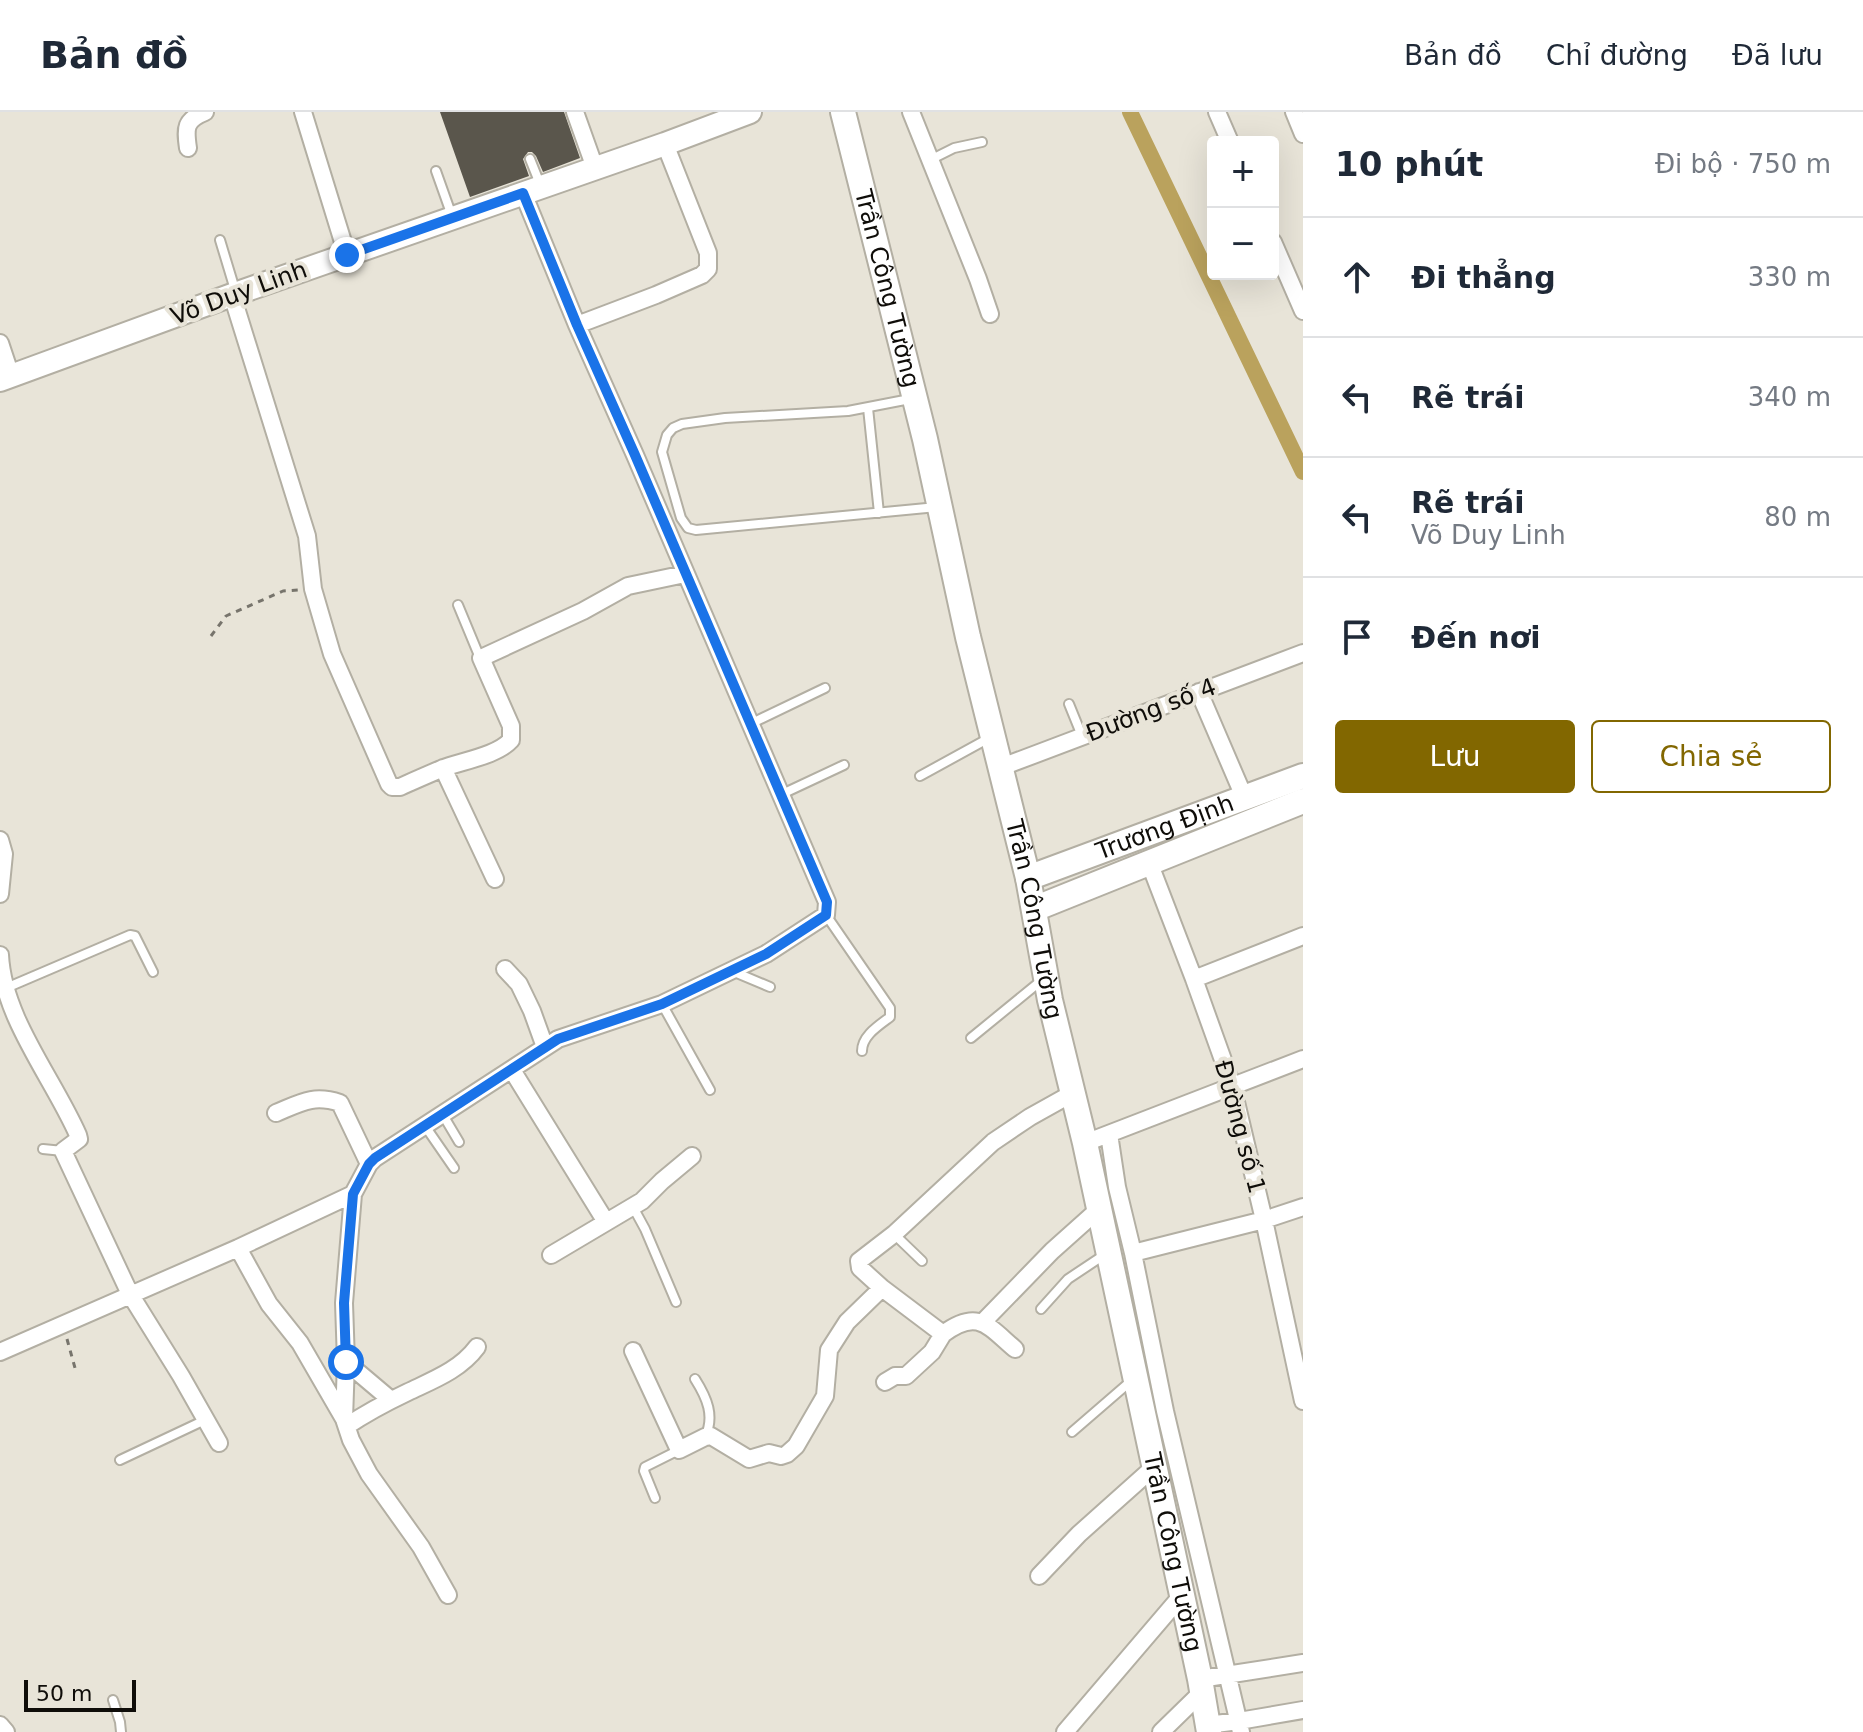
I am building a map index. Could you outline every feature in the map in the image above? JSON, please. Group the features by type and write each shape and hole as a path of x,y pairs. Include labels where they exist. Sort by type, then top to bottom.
{"main road":[{"name":"Trần Công Tường","path":"843,112 915,398 999,768 1028,878 1046,977 1085,1143 1208,1728"},
{"name":"Trương Định","path":"1028,878 1303,776"},
{"name":"Trương Định","path":"1034,909 1303,801"}],"street":[{"path":"188,148 187,125 205,112"},
{"path":"303,112 347,255"},
{"path":"575,112 595,168"},
{"name":"Võ Duy Linh","path":"5,378 750,112"},
{"path":"911,112 990,314"},
{"path":"1217,112 1227,136"},
{"path":"1294,112 1303,134"},
{"path":"577,325 656,295 702,275 708,269 708,253 665,144"},
{"path":"345,1422 344,1303 353,1194 369,1164 558,1039 662,1004 766,954 826,915 827,902 577,325 532,190"},
{"path":"1279,256 1303,311"},
{"path":"234,294 309,552 313,589 332,654 392,787 400,787 443,768 497,750 511,740 511,726 481,658 583,611 628,586 685,574"},
{"path":"0,343 5,378"},
{"name":"Đường số 4","path":"999,768 1303,653"},
{"path":"1199,692 1245,799"},
{"path":"443,768 495,879"},
{"path":"0,840 4,854 0,894"},
{"name":"Đường số 1","path":"1149,862 1232,1085 1303,1401"},
{"path":"1194,979 1303,936"},
{"path":"0,955 12,1007 78,1135 76,1143 63,1151 130,1294 219,1443"},
{"path":"505,969 519,984 545,1047"},
{"path":"1085,1143 1303,1059"},
{"path":"512,1070 606,1222"},
{"path":"943,1334 882,1288 860,1268 859,1261 894,1234 993,1142 1073,1093"},
{"path":"276,1113 310,1099 327,1098 340,1103 369,1164"},
{"name":"Trần Công Tường","path":"1109,1134 1117,1187 1165,1411 1240,1727"},
{"path":"551,1255 642,1201 692,1156"},
{"path":"0,1352 353,1194"},
{"path":"1133,1253 1303,1207"},
{"path":"983,1322 1099,1209"},
{"path":"238,1248 269,1304 300,1343 345,1422 369,1474 421,1547 448,1595"},
{"path":"633,1351 679,1450 711,1436 749,1459 769,1453 781,1456 796,1446 825,1396 828,1356 847,1322 882,1288"},
{"path":"885,1382 895,1376 906,1376 932,1352 943,1334 967,1321 983,1322 1015,1349"},
{"path":"345,1422 447,1373 468,1359 477,1347"},
{"path":"346,1362 391,1400"},
{"path":"1039,1576 1079,1534 1154,1467"},
{"path":"1065,1732 1182,1595"},
{"path":"1161,1732 1201,1686 1229,1676 1303,1663"},
{"path":"1208,1728 1240,1727 1303,1710"}],"lane":[{"path":"930,160 954,148 982,142"},
{"path":"530,159 532,190"},
{"path":"436,171 452,218"},
{"path":"220,240 234,294"},
{"path":"915,398 848,411 725,418 682,424 667,435 662,452 681,518 688,528 696,530 940,507"},
{"path":"868,408 879,513"},
{"path":"458,605 481,658"},
{"path":"750,724 825,688"},
{"path":"1069,704 1082,736"},
{"path":"920,776 992,737"},
{"path":"780,795 844,765"},
{"path":"826,915 890,1008 890,1017 868,1035 862,1051"},
{"path":"6,988 130,935 135,936 153,972"},
{"path":"732,970 770,987"},
{"path":"971,1038 1046,977"},
{"path":"662,1004 710,1090"},
{"path":"443,1115 459,1142"},
{"path":"425,1126 454,1168"},
{"path":"43,1149 63,1151"},
{"path":"633,1207 676,1302"},
{"path":"894,1234 922,1261"},
{"path":"1041,1309 1068,1279 1108,1252"},
{"path":"695,1379 705,1395 710,1414 705,1437"},
{"path":"1072,1432 1135,1379"},
{"path":"120,1460 206,1419"},
{"path":"655,1498 645,1467 679,1450"},
{"path":"113,1700 121,1732"}],"path":[{"path":"211,636 226,616 258,600 283,591 313,589"},
{"path":"63,1324 75,1368"}],"building":[{"path":"440,112 564,112 580,158 543,172 536,156 528,152 523,159 529,176 470,197"}],"waterway":[{"path":"1130,112 1303,472"}],"route":[{"path":"346,1362 344,1303 353,1194 375,1158 558,1039 662,1004 766,954 826,915 827,902 523,193 347,255"}]}
